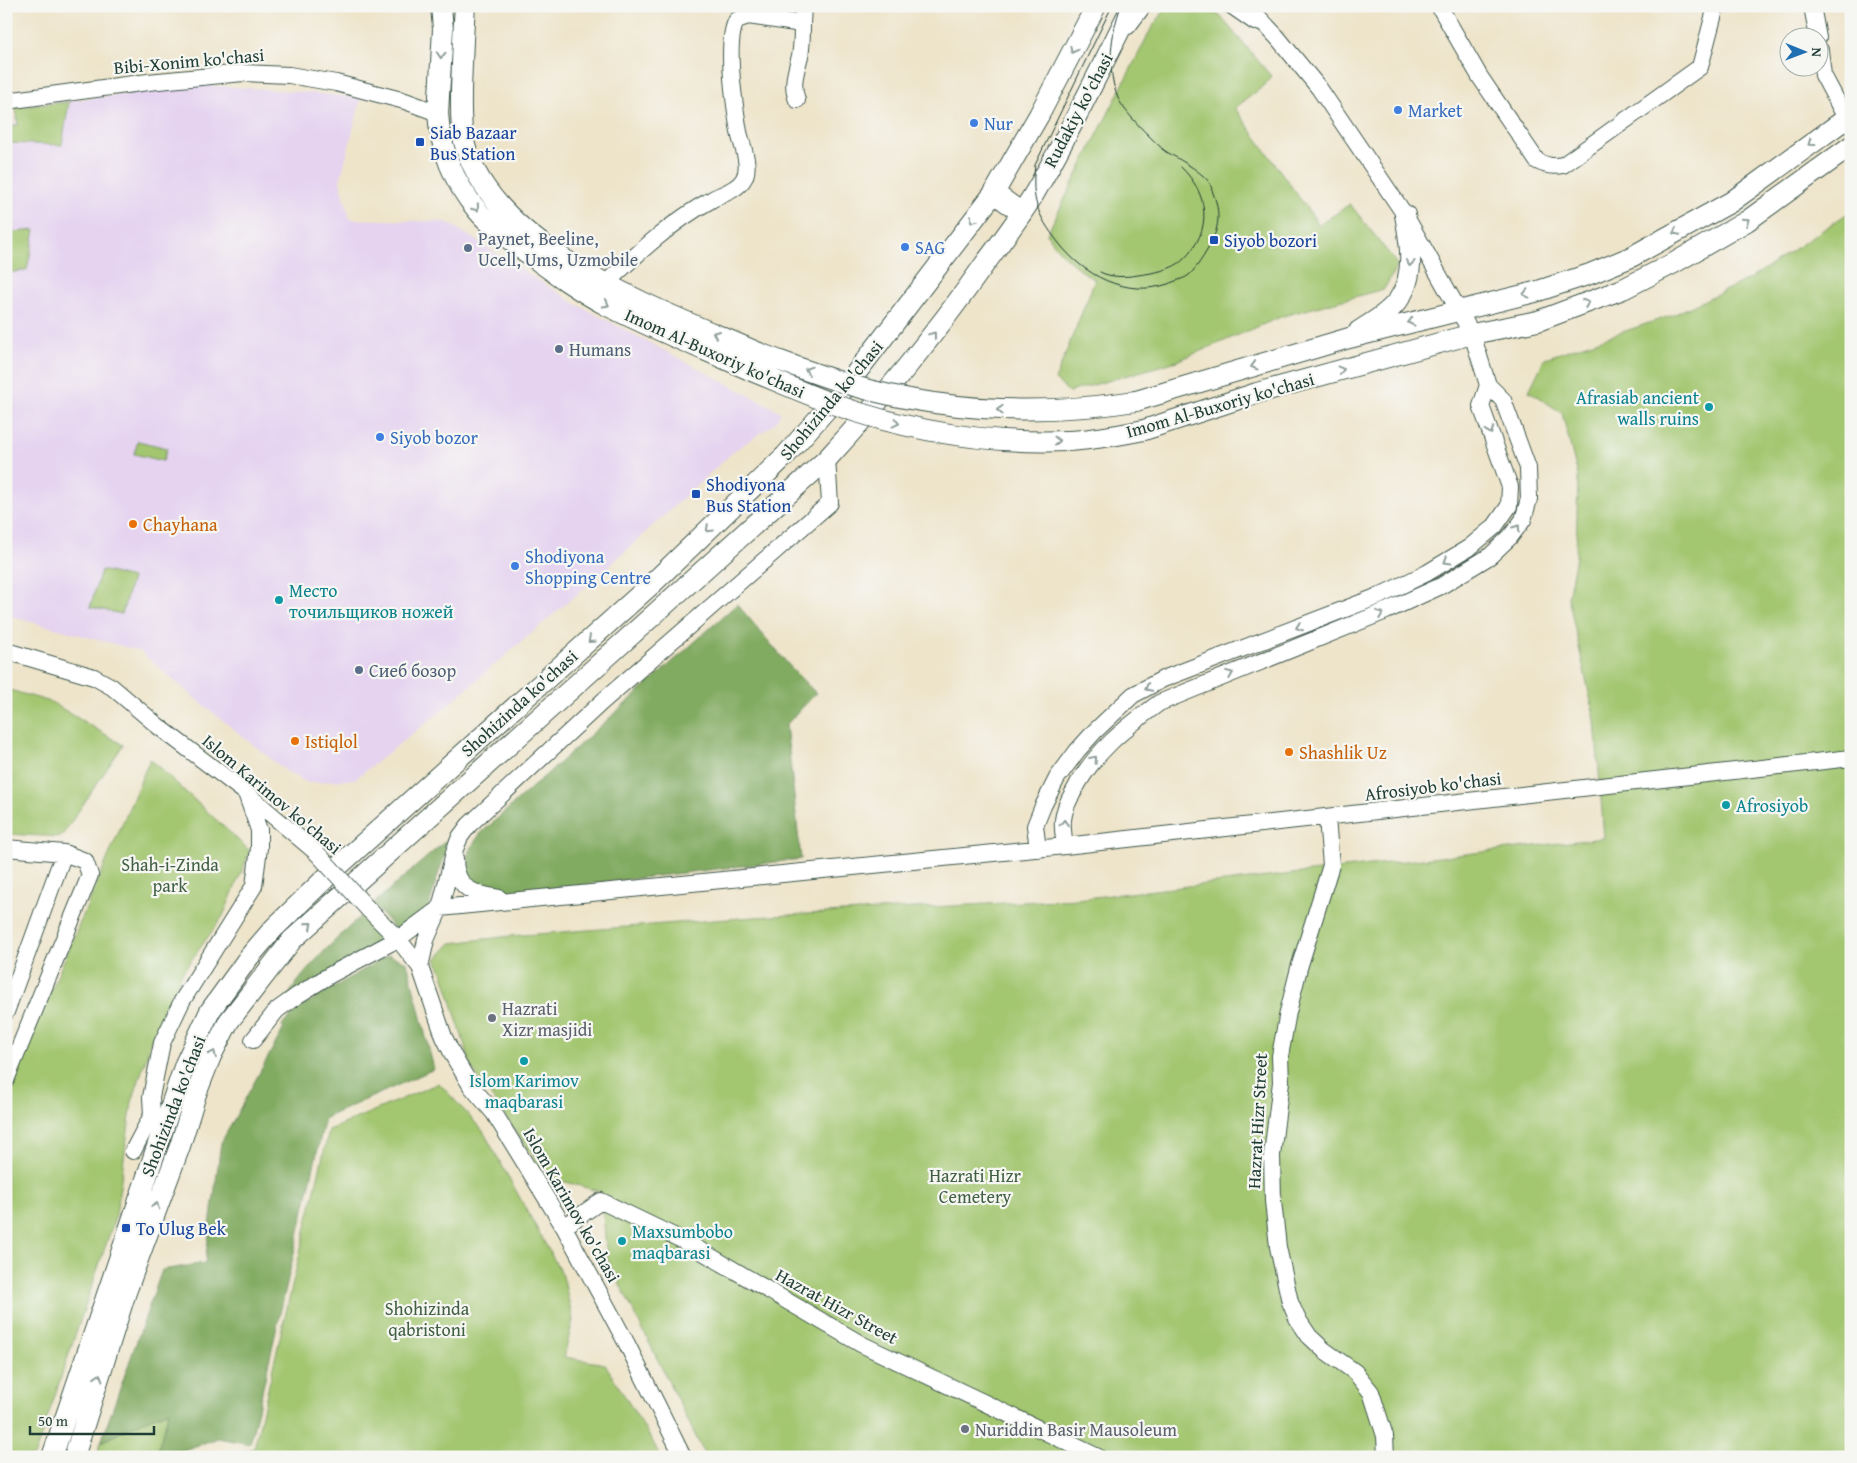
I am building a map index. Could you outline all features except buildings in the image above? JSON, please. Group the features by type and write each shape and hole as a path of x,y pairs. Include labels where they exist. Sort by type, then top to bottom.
{"main road":[{"name":"Imom Al-Buxoriy ko'chasi","path":"441,6 443,29 438,113 445,152 460,186 476,210 488,222 554,273 604,304 656,318"},
{"name":"Imom Al-Buxoriy ko'chasi","path":"465,6 461,121 464,143 487,190 516,222 560,258 656,318 756,363 834,404 884,420 937,433 971,438 1070,441 1144,430 1258,393 1472,334 1538,321 1623,289 1674,263 1747,220 1851,146"},
{"name":"Shohizinda ko'chasi","path":"52,1457 185,1064 210,1011 249,957 274,928 334,870 519,702 655,582 785,456 840,394 994,193 1039,115 1096,6"},
{"name":"Rudakiy ko'chasi","path":"1022,212 1056,154 1132,6"},
{"name":"Imom Al-Buxoriy ko'chasi","path":"756,363 886,394 942,404 999,410 1078,409 1136,401 1349,338 1535,292 1590,274 1631,257 1731,202 1848,116"},
{"path":"994,193 1022,212"},
{"name":"Shohizinda ko'chasi","path":"74,1457 126,1292 180,1146 196,1094 211,1056 229,1021 247,996 292,940 827,459 903,374 966,292 1022,212"},
{"path":"1349,338 1392,307 1399,300 1405,288 1411,260 1411,244 1405,215"}],"street":[{"path":"797,100 794,86 796,68 800,56 803,6"},
{"path":"1111,48 1143,6"},
{"path":"1232,6 1277,37"},
{"path":"1065,846 1063,819 1069,800 1083,772 1107,744 1158,703 1386,611 1440,586 1490,556 1510,537 1523,520 1529,499 1528,468 1503,400 1488,385 1472,334 1405,215 1319,88 1277,37 1248,6"},
{"path":"1438,6 1480,77 1536,161 1546,166 1563,165 1700,67 1716,6"},
{"path":"1812,6 1816,28"},
{"path":"604,284 671,225 710,200 732,190 744,179 746,167 736,108 732,66 731,32 736,20 748,16 802,24"},
{"name":"Bibi-Xonim ko'chasi","path":"6,101 148,82 243,73 289,75 336,83 438,113"},
{"path":"1825,78 1848,116"},
{"path":"1038,848 1035,826 1057,778 1095,731 1133,695 1163,679 1387,592 1427,573 1470,547 1495,526 1509,506 1510,487 1481,406 1488,385"},
{"path":"420,967 429,933 440,908 455,848 469,825 602,701 830,503 827,459"},
{"name":"Islom Karimov ko'chasi","path":"6,651 94,677 112,686 158,726 246,793 317,853 398,939 420,967 444,1037 455,1059 471,1086 494,1113 564,1227 653,1395 683,1457"},
{"name":"Afrosiyob ko'chasi","path":"440,908 1065,846 1851,758"},
{"path":"133,1151 152,1115 151,1097 162,1043 182,1001 254,886 259,848 259,830 246,793"},
{"name":"Hazrat Hizr Street","path":"1327,818 1331,865 1299,968 1280,1056 1281,1082 1272,1155 1273,1201 1278,1246 1293,1310 1309,1336 1324,1350 1355,1372 1371,1392 1385,1436 1386,1457"},
{"path":"6,848 64,853 85,861 90,875 6,1080"},
{"path":"455,848 455,868 463,884 481,894 518,901"},
{"path":"6,1012 64,853"},
{"path":"253,1040 277,1010 298,995 398,939 428,919 440,908"},
{"name":"Hazrat Hizr Street","path":"564,1227 601,1201 684,1242 860,1344 1098,1457"}],"shaded area":[{"name":"Siyob bozor","path":"204,85 361,98 340,181 350,219 447,222 576,304 781,412 774,424 735,450 605,570 436,715 355,779 308,783 286,771 191,695 140,651 6,615 6,125 16,123 16,107"}],"green space":[{"path":"1173,6 1202,6 1220,16 1271,76 1265,85 1235,108 1319,225 1350,204 1398,265 1384,289 1283,316 1177,361 1069,392 1055,380 1095,280 1068,260 1047,234 1151,29 1164,11"},
{"path":"69,102 62,145 6,143 6,127 18,125 16,107"},
{"name":"Afrosiyob","path":"1851,211 1851,1457 706,1457 607,1258 601,1192 548,1177 472,1069 443,974 436,959 451,943 511,936 754,917 1077,899 1604,838 1595,720 1568,597 1576,557 1578,476 1562,413 1529,391 1545,358 1673,315 1753,277"},
{"path":"35,230 27,270 8,273 6,233"},
{"path":"138,441 167,448 163,461 134,454"},
{"path":"101,570 132,578 122,614 90,607"},
{"path":"737,604 793,670 816,693 786,725 801,859 506,894 481,887 473,881 468,874 468,855 481,833"},
{"path":"6,689 51,702 123,745 61,837 6,834"},
{"name":"Shah-i-Zinda park","path":"150,759 250,851 223,916 182,973 154,1033 132,1102 116,1215 34,1457 6,1457 6,1101 14,1077"},
{"path":"458,830 443,860 427,913 398,933 373,904"},
{"path":"363,914 385,939 286,998 312,964"},
{"path":"388,955 407,962 434,1069 325,1118 250,1444 218,1438 164,1457 156,1457 169,1411 141,1422 101,1442 162,1270 205,1263 221,1143 284,1028 281,1026 299,1008"},
{"name":"Shohizinda qabristoni","path":"439,1083 483,1131 563,1276 573,1320 564,1357 605,1364 653,1442 660,1457 231,1457 254,1448 329,1130"},
{"path":"169,1411 156,1457 96,1457 101,1442 141,1422"}],"tram line":[{"path":"1112,6 1035,165 1034,188 1040,215 1068,254 1093,273 1121,286 1152,288 1184,278 1196,267 1215,234 1218,210 1210,183 1193,168 1162,149"},
{"path":"1121,6 1112,40 1111,64 1114,87 1118,98 1127,112 1167,153"},
{"path":"1100,272 1124,277 1162,270 1179,263 1193,248 1200,236 1204,212 1202,200 1197,189 1181,167"}],"place":[{"name":"Market","path":"1398,110"},
{"name":"Nur","path":"974,123"},
{"name":"Siab Bazaar Bus Station","path":"420,142"},
{"name":"Siyob bozori","path":"1214,240"},
{"name":"SAG","path":"905,247"},
{"name":"Paynet, Beeline, Ucell, Ums, Uzmobile","path":"468,248"},
{"name":"Humans","path":"559,349"},
{"name":"Afrasiab ancient walls ruins","path":"1709,407"},
{"name":"Siyob bozor","path":"380,437"},
{"name":"Shodiyona Bus Station","path":"696,494"},
{"name":"Chayhana","path":"133,524"},
{"name":"Shodiyona Shopping Centre","path":"515,566"},
{"name":"Место точильщиков ножей","path":"279,600"},
{"name":"Сиеб бозор","path":"359,670"},
{"name":"Istiqlol","path":"295,741"},
{"name":"Shashlik Uz","path":"1289,752"},
{"name":"Afrosiyob","path":"1726,805"},
{"name":"Hazrati Xizr masjidi","path":"492,1018"},
{"name":"Islom Karimov maqbarasi","path":"524,1061"},
{"name":"To Ulug Bek","path":"126,1228"},
{"name":"Maxsumbobo maqbarasi","path":"622,1241"},
{"name":"Nuriddin Basir Mausoleum","path":"965,1429"}],"park label":[{"name":"Hazrati Hizr Cemetery","path":"975,1185"}]}
